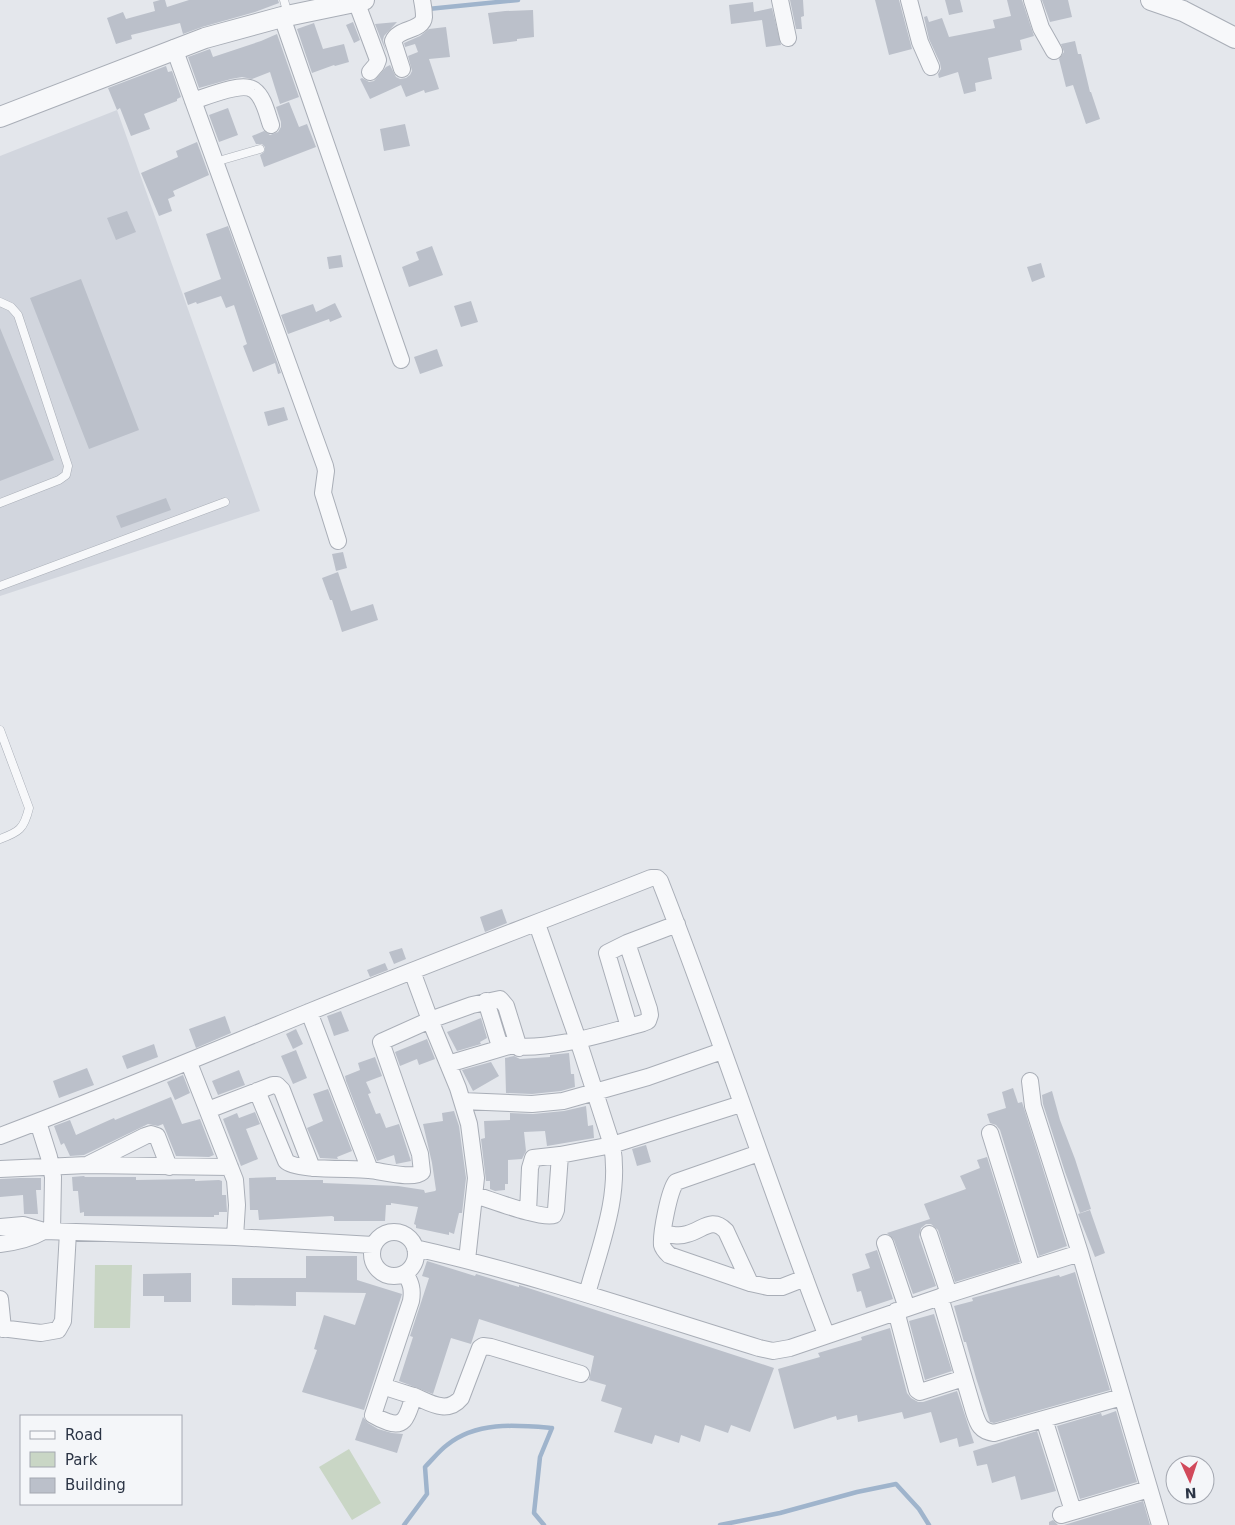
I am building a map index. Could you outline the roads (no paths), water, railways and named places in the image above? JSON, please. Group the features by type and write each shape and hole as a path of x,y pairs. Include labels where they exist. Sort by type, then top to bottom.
{"street":[{"path":"402,69 393,41 398,34 422,22 424,17 422,0"},
{"path":"780,0 788,38"},
{"path":"909,0 920,42 931,67"},
{"path":"1032,0 1041,28 1054,51"},
{"path":"1151,0 1183,11 1235,38"},
{"path":"0,117 174,48 285,11 360,1 378,60 370,72"},
{"path":"285,11 401,360"},
{"path":"174,48 325,466 323,493 338,541"},
{"path":"193,101 234,88 244,86 252,88 264,105 271,125"},
{"path":"0,1136 189,1063 412,971 537,924 651,878 657,878 660,881 677,924 804,1278 826,1334"},
{"path":"537,924 596,1092 612,1145 614,1167 613,1193 608,1220 587,1294"},
{"path":"629,1027 607,953 627,943 677,924"},
{"path":"448,1064 514,1047 578,1040 648,1021 650,1015 627,943"},
{"path":"412,971 469,1124 476,1178 466,1260"},
{"path":"256,1091 289,1164 312,1168 370,1170 414,1176 422,1172 415,1138 381,1042 430,1020 486,1001 500,999 504,1001 514,1047"},
{"path":"309,1012 370,1170"},
{"path":"462,1101 532,1104 563,1101 722,1051"},
{"path":"189,1063 230,1167 237,1190 235,1237"},
{"path":"1030,1081 1033,1106 1080,1253 1160,1525"},
{"path":"208,1110 272,1084 277,1085 282,1090 312,1168"},
{"path":"528,1212 532,1158 560,1155 612,1145 741,1104"},
{"path":"0,1300 2,1328 41,1333 58,1330 63,1321 55,1231 52,1167 38,1122"},
{"path":"990,1133 1032,1268"},
{"path":"87,1165 152,1134 157,1136 161,1142 169,1167"},
{"path":"759,1154 676,1182 670,1192 663,1233 662,1244 664,1250 669,1254 750,1283 775,1288 804,1278"},
{"path":"475,1195 528,1212 550,1217 554,1216 560,1155"},
{"path":"0,1169 87,1165 230,1167"},
{"path":"663,1233 680,1236 716,1223 726,1231 750,1283"},
{"path":"0,1227 23,1225 55,1231 235,1237 373,1245"},
{"path":"0,1244 17,1242 55,1231"},
{"path":"392,1232 398,1232 409,1238 415,1248 414,1262 404,1273 393,1276 381,1272 372,1257 373,1245 381,1236 392,1232"},
{"path":"928,1234 945,1295 964,1378 979,1426 987,1432 994,1433 1122,1397"},
{"path":"885,1243 917,1390 920,1392 964,1378"},
{"path":"415,1248 466,1260 587,1294 773,1351 790,1348 826,1334 945,1295 1080,1253"},
{"path":"404,1273 411,1282 413,1291 411,1301 373,1415 394,1424 403,1422 414,1396"},
{"path":"383,1386 438,1406 449,1406 460,1398 480,1348 483,1346 580,1374"},
{"path":"1044,1418 1067,1513 1149,1489"}],"lane":[{"path":"215,162 260,149"},
{"path":"0,302 11,307 18,315 68,466 66,475 59,480 0,503"},
{"path":"0,586 225,502"},
{"path":"0,730 28,808 26,820 17,833 0,839"}],"waterway":[{"path":"428,9 518,0"},
{"path":"404,1525 427,1494 425,1467 441,1450 459,1437 484,1428 497,1426 552,1428 540,1457 534,1513 544,1525"},
{"path":"720,1525 780,1513 857,1492 896,1484 919,1509 929,1525"}]}
